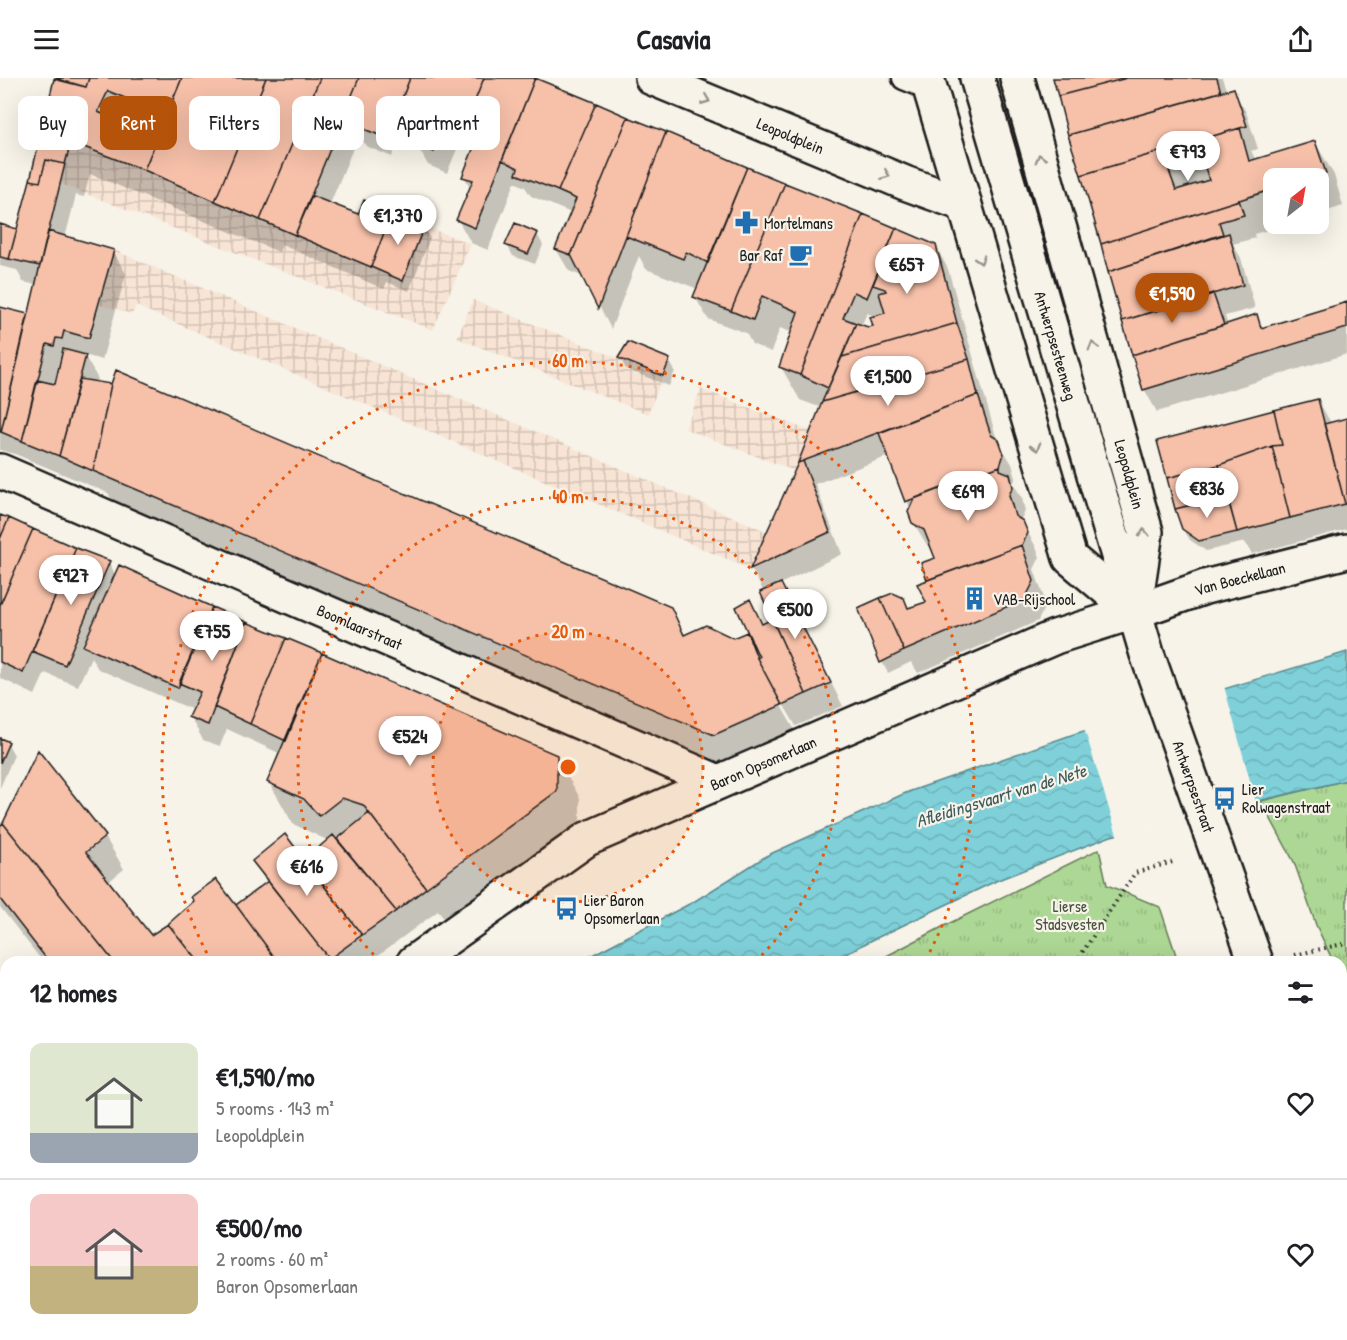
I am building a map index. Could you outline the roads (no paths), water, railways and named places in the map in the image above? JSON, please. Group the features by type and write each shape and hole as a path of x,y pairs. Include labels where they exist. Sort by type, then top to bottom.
{"street":[{"name":"Leopoldplein","path":"652,78 894,178 963,204"},
{"name":"Antwerpsesteenweg","path":"977,78 1134,612"},
{"name":"Leopoldplein","path":"1017,78 1146,532 1134,612"},
{"path":"921,82 963,204 1070,558 1134,612"},
{"name":"Boomlaarstraat","path":"0,471 718,782"},
{"name":"Van Boeckellaan","path":"1134,612 1205,587 1347,551"},
{"name":"Antwerpsestraat","path":"1134,612 1213,843 1269,956"},
{"name":"Baron Opsomerlaan","path":"422,956 587,839 1055,637 1134,612"}],"water":[{"name":"Afleidingsvaart van de Nete","path":"1347,652 1347,780 1111,836 998,880 843,956 590,956 695,901 768,855 908,792 1074,734"}],"place":[{"name":"Mortelmans","path":"746,223"},
{"name":"Bar Raf","path":"801,255"},
{"name":"VAB-Rijschool","path":"975,599"},
{"name":"Lier Rolwagenstraat","path":"1224,798"},
{"name":"Lier Baron Opsomerlaan","path":"566,909"}],"park label":[{"name":"Lierse Stadsvesten","path":"1070,915"}]}
